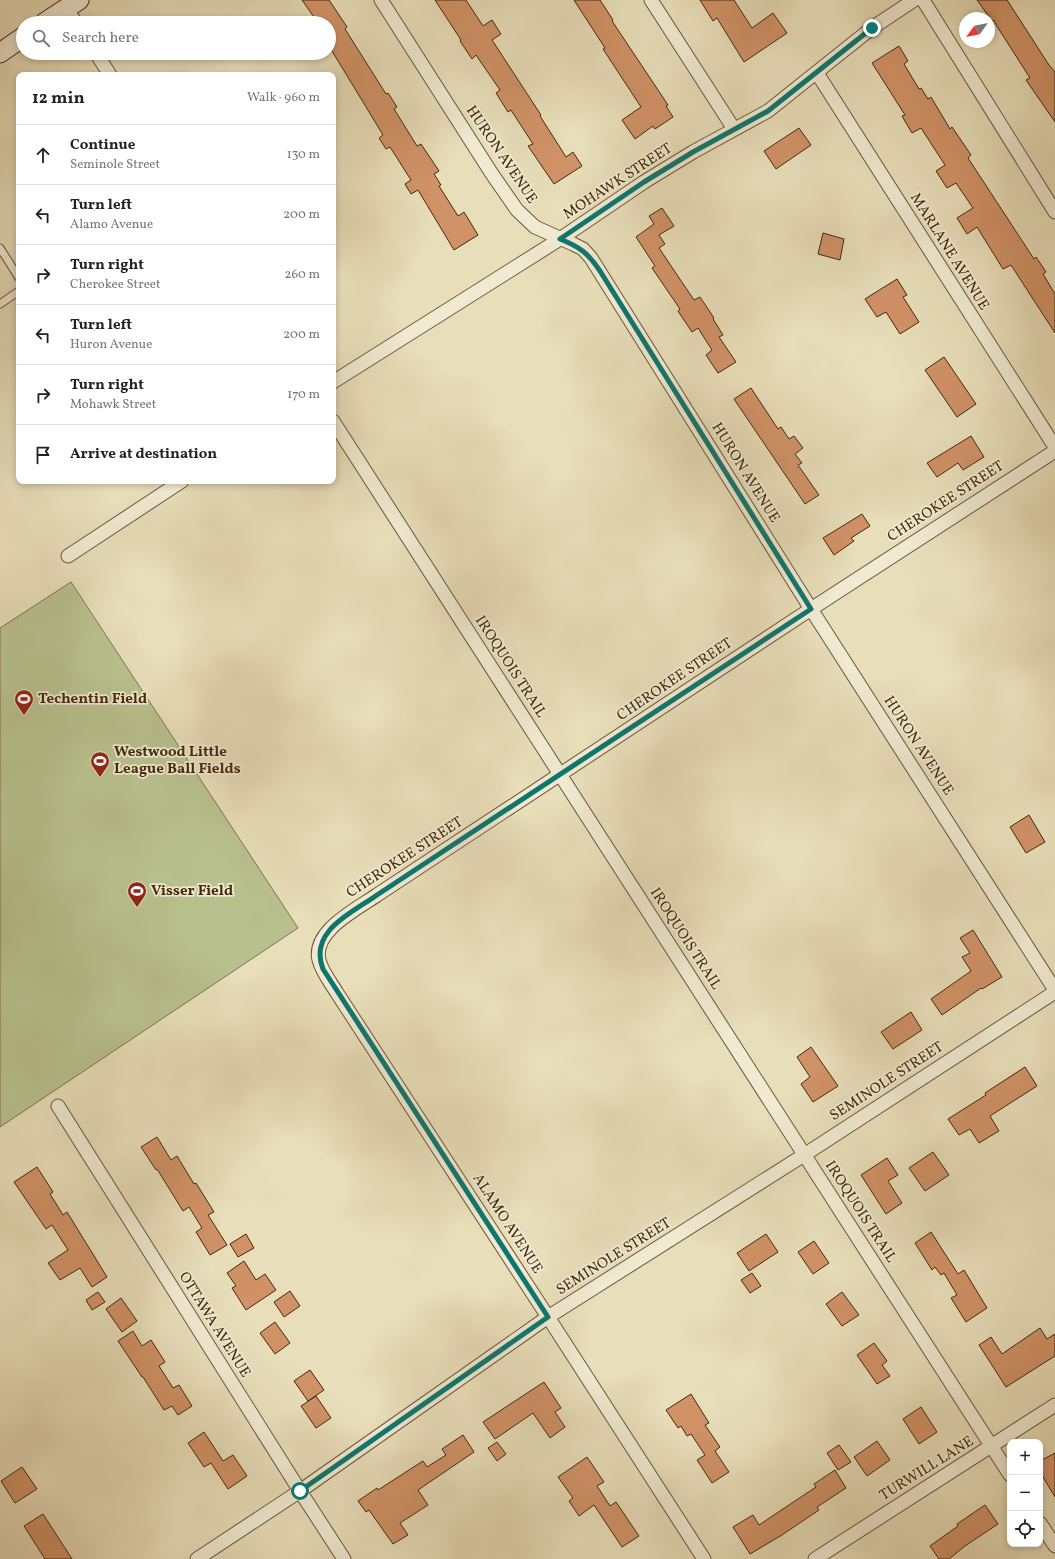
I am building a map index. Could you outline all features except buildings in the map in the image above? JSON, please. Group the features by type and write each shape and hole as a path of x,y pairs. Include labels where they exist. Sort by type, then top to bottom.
{"street":[{"name":"HURON AVENUE","path":"381,0 492,174 517,210 535,227 583,250 596,264 811,609 1055,991"},
{"path":"651,0 734,129"},
{"name":"MOHAWK STREET","path":"336,380 560,239 644,182 693,152 768,111 872,28 914,0"},
{"path":"923,0 1055,212"},
{"path":"60,16 74,10"},
{"path":"0,53 16,42"},
{"path":"100,60 108,72"},
{"name":"MARLANE AVENUE","path":"817,73 1055,448"},
{"name":"IROQUOIS TRAIL","path":"336,426 1007,1470"},
{"name":"CHEROKEE STREET","path":"321,944 327,933 334,925 811,609 1055,451"},
{"path":"68,556 177,484"},
{"name":"ALAMO AVENUE","path":"321,944 319,960 337,993 704,1559"},
{"name":"SEMINOLE STREET","path":"197,1559 300,1491 548,1317 804,1155 1055,991"},
{"name":"OTTAWA AVENUE","path":"58,1106 344,1559"},
{"name":"TURWILL LANE","path":"815,1559 1055,1405"},
{"path":"1043,1528 1055,1546"}],"lane":[{"path":"1,251 16,274"},
{"path":"0,304 16,294"}],"green space":[{"name":"Westwood Little League Ball Fields","path":"71,582 298,928 0,1127 0,628"}],"place":[{"name":"Techentin Field","path":"24,716"},
{"name":"Westwood Little League Ball Fields","path":"100,778"},
{"name":"Visser Field","path":"137,908"}],"route":[{"path":"300,1491 548,1317 337,993 323,969 319,960 319,952 321,944 327,933 334,925 377,895 811,609 600,271 583,250 560,239 644,182 693,152 768,111 872,28"}]}
